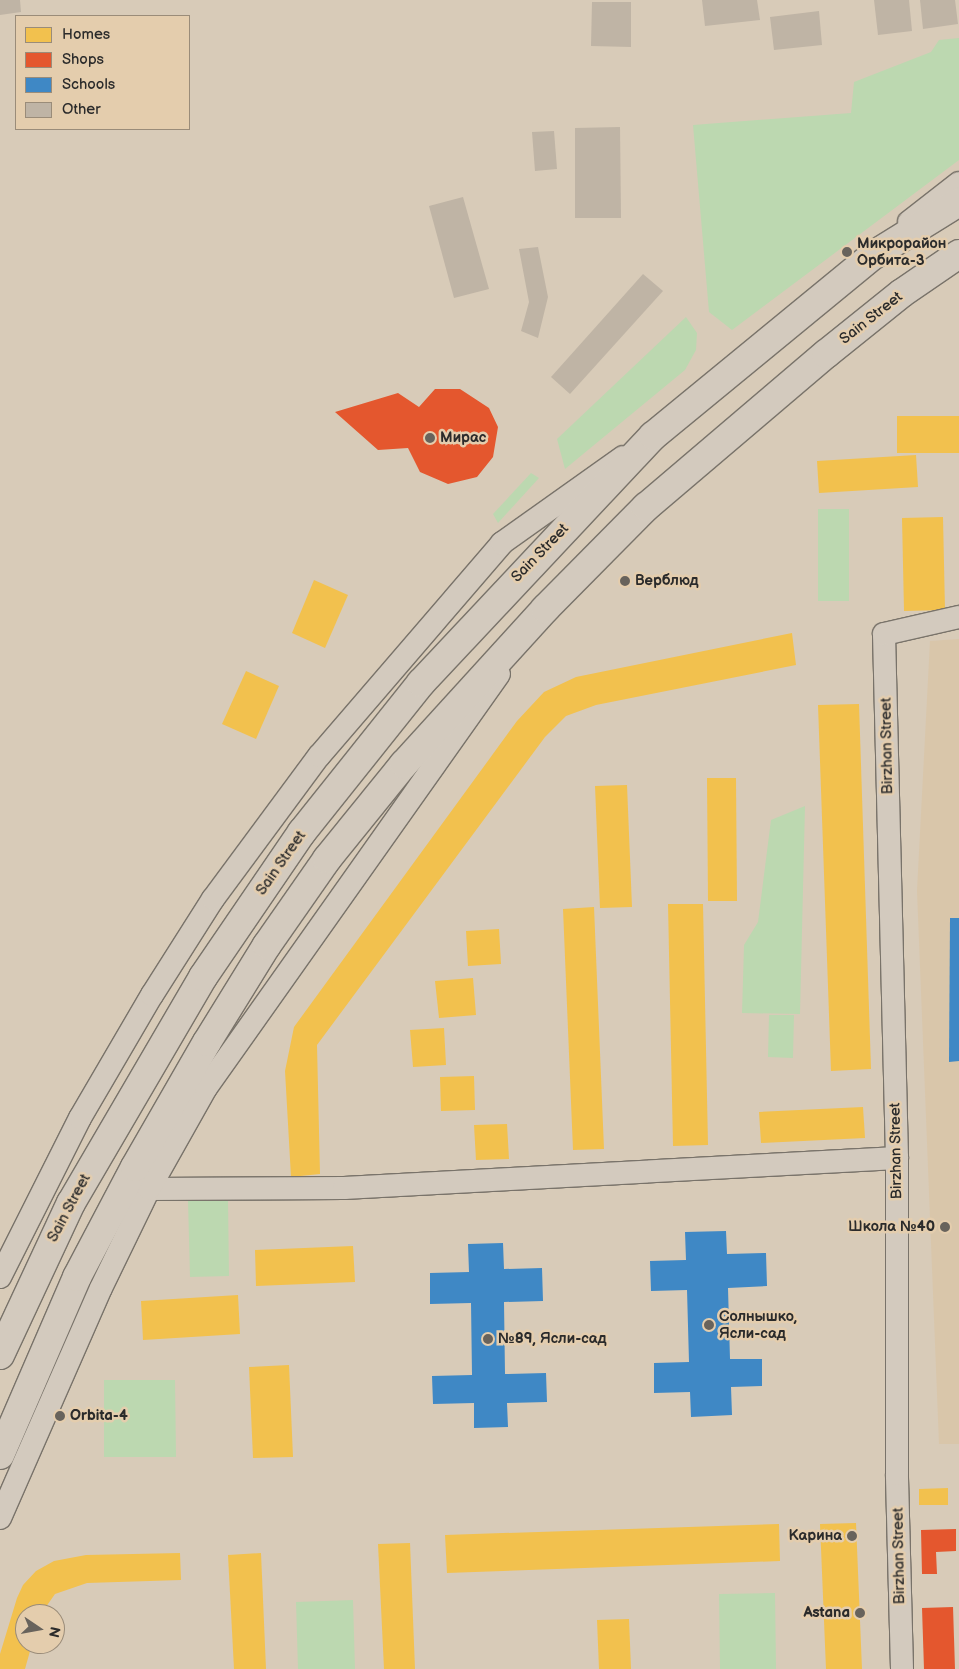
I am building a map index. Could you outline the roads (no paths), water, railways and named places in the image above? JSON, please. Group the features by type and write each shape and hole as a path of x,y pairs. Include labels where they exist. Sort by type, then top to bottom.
{"main road":[{"name":"Sain Street","path":"0,1355 71,1203 149,1065 203,977 302,832 421,683 652,436 872,256 959,202"},
{"name":"Sain Street","path":"0,1455 77,1277 130,1175 268,945 327,860 404,764 544,609 646,507 736,427 902,293 959,254"}],"street":[{"path":"872,256 923,209 959,183"},
{"name":"Sain Street","path":"0,1277 80,1118 152,995 212,899 320,756 502,543 652,436"},
{"name":"Sain Street","path":"0,1518 46,1409 149,1189 206,1088 544,609"},
{"name":"Birzhan Street","path":"902,1669 897,1474 897,1158 884,634 959,617"},
{"path":"149,1189 344,1188 897,1158"}],"place":[{"name":"Микрорайон Орбита-3","path":"847,252"},
{"name":"Мирас","path":"430,438"},
{"name":"Верблюд","path":"625,581"},
{"name":"Школа №40","path":"945,1227"},
{"name":"Солнышко, Ясли-сад","path":"709,1325"},
{"name":"№89, Ясли-сад","path":"488,1339"},
{"name":"Orbita-4","path":"60,1416"},
{"name":"Карина","path":"852,1536"},
{"name":"Astana","path":"860,1613"}]}
